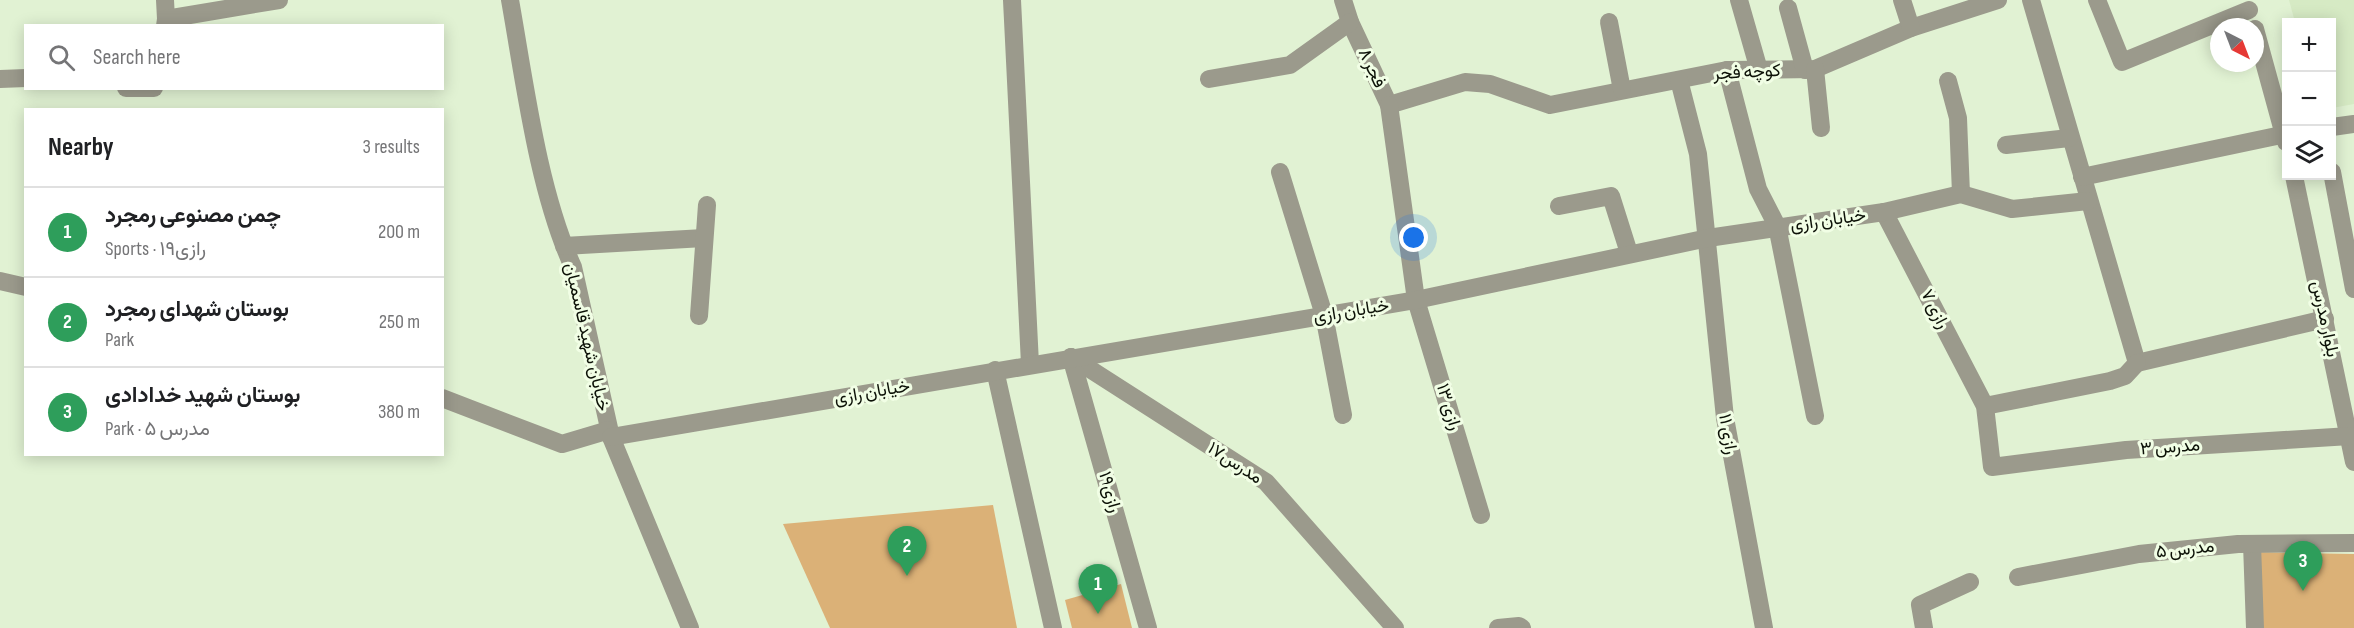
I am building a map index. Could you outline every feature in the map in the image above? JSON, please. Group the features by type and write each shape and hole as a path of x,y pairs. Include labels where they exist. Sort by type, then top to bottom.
{"street":[{"path":"165,0 166,22 248,3 279,0"},
{"name":"خیابان شهید قاسمیان","path":"510,0 536,143 564,246 573,267 610,434 690,628"},
{"path":"1012,0 1030,364"},
{"name":"فجر ۸","path":"1343,0 1350,22 1389,105 1465,82 1490,84"},
{"path":"1739,0 1759,70"},
{"path":"1902,0 1911,28"},
{"name":"کوچه فجر","path":"1490,84 1550,105 1727,70 1810,69 1911,28 1998,0"},
{"path":"2031,0 2069,138 2081,170 2088,201 2137,363"},
{"path":"2097,0 2122,62 2251,17 2283,126"},
{"path":"1788,8 1810,69 1821,128"},
{"path":"1209,79 1290,65 1350,22"},
{"path":"1609,22 1622,90"},
{"path":"1727,70 1758,189 1777,226 1815,416"},
{"path":"0,79 24,78"},
{"name":"رازی ۱۱","path":"1679,80 1698,154 1725,418 1764,628"},
{"path":"1948,81 1958,118 1961,194"},
{"name":"رازی ۱۳","path":"1389,105 1416,300 1481,515"},
{"path":"2336,126 2354,124"},
{"path":"2081,170 2282,137"},
{"path":"2006,145 2069,138"},
{"path":"1281,172 1324,315 1343,415"},
{"name":"بلوار مدرس","path":"2295,180 2354,462"},
{"name":"بلوار مدرس","path":"2333,180 2354,289"},
{"name":"خیابان رازی","path":"444,399 562,444 610,434 1416,300 1629,253 1777,226 1884,212 1961,194 2012,209 2088,201"},
{"path":"1559,206 1611,196 1629,253"},
{"path":"699,316 706,205"},
{"name":"رازی ۷","path":"1884,212 1985,406"},
{"path":"564,246 704,238"},
{"path":"0,281 24,287"},
{"path":"1985,406 2110,381 2125,376 2137,363 2325,319"},
{"name":"رازی۱۹","path":"1071,357 1148,628"},
{"name":"مدرس۱۷","path":"1071,357 1266,482 1395,628"},
{"path":"995,370 1053,628"},
{"name":"مدرس ۳","path":"1985,406 1992,467 2126,450 2350,436"},
{"path":"2252,543 2255,628"},
{"name":"مدرس ۵","path":"2018,577 2139,554 2252,543 2354,543"},
{"path":"1924,628 1920,605 1970,582"},
{"path":"1498,628 1519,626 1522,628"}],"shaded area":[{"path":"2289,0 2354,0 2354,104 2336,107 2336,18 2294,18"},
{"path":"993,505 1017,628 830,628 783,524"},
{"path":"2252,552 2354,554 2354,628 2253,628"},
{"path":"1121,584 1132,628 1072,628 1065,600"}],"place":[{"name":"بوستان شهدای رمجرد","path":"907,576"},
{"name":"بوستان شهید خدادادی","path":"2303,591"},
{"name":"چمن مصنوعی رمجرد","path":"1098,614"}]}
